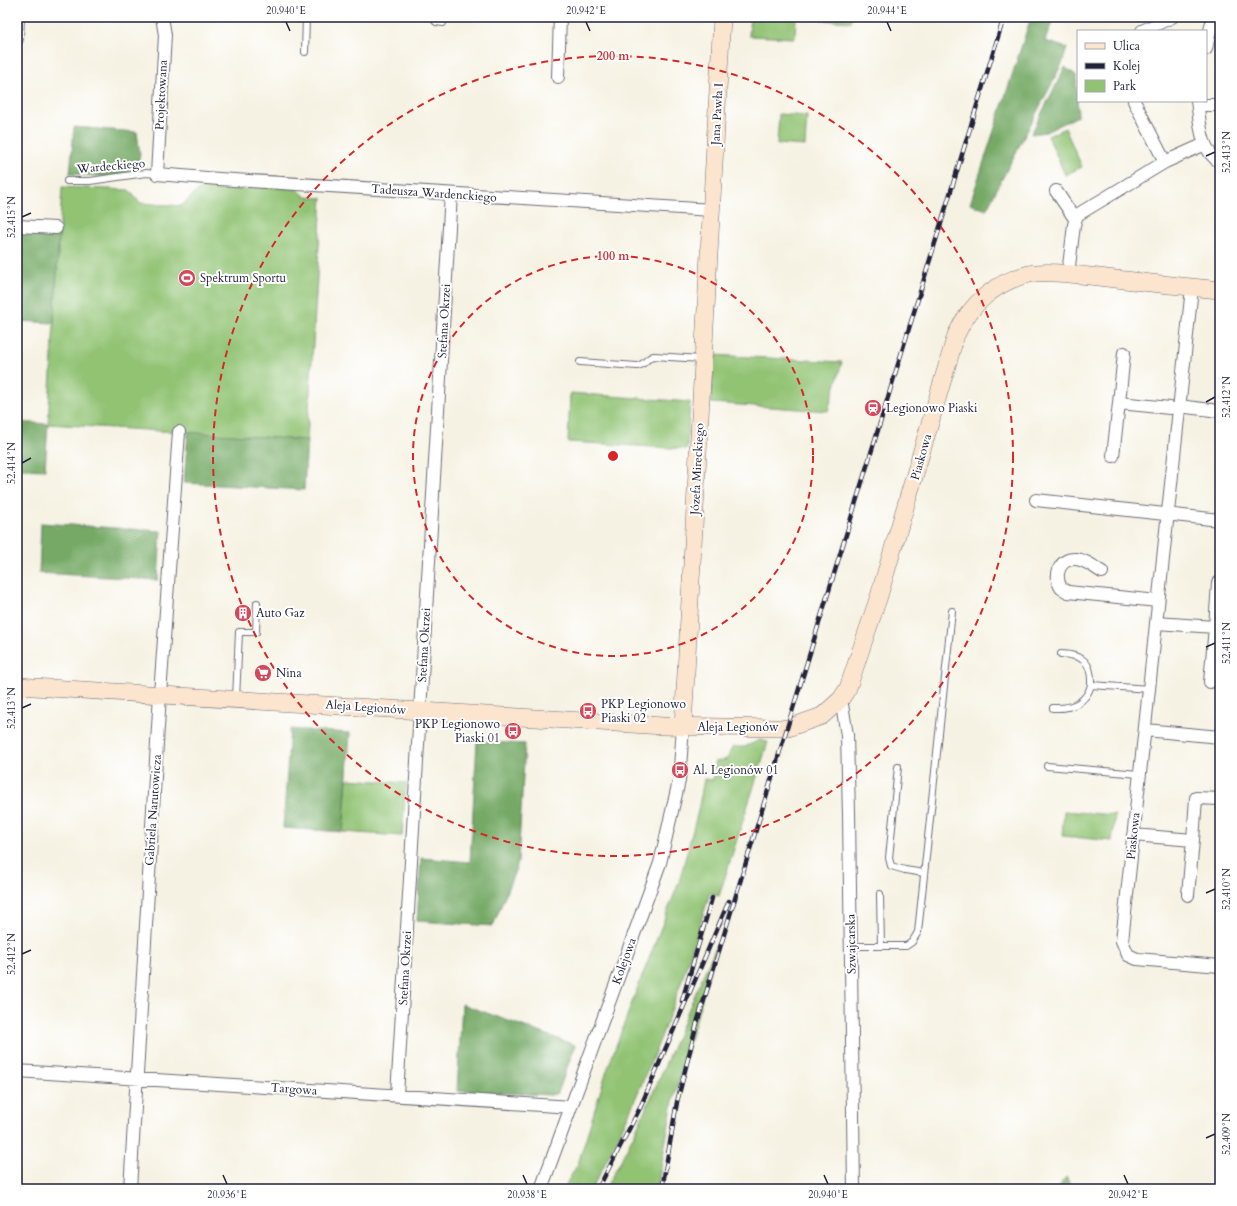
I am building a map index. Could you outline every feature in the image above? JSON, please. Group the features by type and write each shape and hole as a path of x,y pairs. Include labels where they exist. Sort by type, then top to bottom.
{"street":[{"path":"17,39 18,17"},
{"name":"Projektowana","path":"157,174 165,35 162,17"},
{"path":"558,77 560,17"},
{"name":"Jana Pawła I","path":"712,210 722,17"},
{"path":"1144,30 1172,17"},
{"path":"1207,44 1213,17"},
{"path":"1135,102 1166,162"},
{"path":"1220,105 1197,103 1204,144 1212,155 1220,162"},
{"path":"1068,274 1075,219 1082,211 1166,162 1204,144"},
{"name":"Tadeusza Wardenckiego","path":"157,174 712,210"},
{"path":"1056,191 1075,219"},
{"name":"Stefana Okrzei","path":"397,1095 451,194"},
{"name":"Józefa Mireckiego","path":"683,727 712,210"},
{"path":"17,226 56,228"},
{"name":"Piaskowa","path":"788,728 822,716 841,700 853,676 869,628 956,335 963,321 984,296 1014,278 1031,274 1068,274 1220,290"},
{"name":"Piaskowa","path":"1192,288 1158,601 1150,689 1122,933 1124,948 1128,955 1137,959 1220,966"},
{"path":"1113,456 1124,353"},
{"path":"1119,403 1170,408"},
{"path":"1186,407 1220,410"},
{"name":"Gabriela Narutowicza","path":"130,1189 160,694 179,432"},
{"path":"1036,500 1220,520"},
{"path":"1102,572 1088,563 1076,559 1068,560 1060,566 1058,581 1061,588 1068,592 1158,601"},
{"path":"1210,682 1218,583 1220,583"},
{"path":"1156,623 1215,627"},
{"name":"Aleja Legionów","path":"17,686 683,727 788,728"},
{"name":"Szwajcarska","path":"841,700 847,734 854,1189"},
{"name":"Kolejowa","path":"543,1188 660,864 679,781 683,727"},
{"path":"1145,730 1220,737"},
{"path":"1188,895 1196,798 1220,799"},
{"path":"1133,835 1193,840"},
{"name":"Targowa","path":"17,1071 397,1095 571,1108"}],"lane":[{"path":"305,52 306,17"},
{"path":"432,17 436,22 443,23"},
{"name":"Wardeckiego","path":"67,181 90,181 146,173 157,174"},
{"path":"580,362 637,366 644,364 648,358 654,356 704,359"},
{"path":"236,699 239,632 256,632 258,603"},
{"path":"851,946 906,946 912,942 918,932 952,610"},
{"path":"1053,708 1061,708 1080,702 1089,692 1091,685 1091,673 1082,658 1073,654 1061,654"},
{"path":"1091,685 1150,689"},
{"path":"1047,766 1140,774"},
{"path":"898,767 890,862 891,866 924,873"},
{"path":"880,894 881,946"}],"green space":[{"path":"750,17 796,17 795,38 749,36"},
{"path":"821,17 851,17 851,22 821,20"},
{"path":"1031,17 1054,17 1045,41 1067,48 1062,64 986,210 970,204"},
{"path":"1065,67 1076,75 1078,116 1046,132 1031,134"},
{"path":"779,114 807,116 805,146 777,144"},
{"path":"74,127 137,132 140,155 137,168 112,177 70,174"},
{"path":"1065,128 1082,167 1065,175 1048,136"},
{"name":"Spektrum Sportu","path":"207,183 297,189 306,197 322,198 307,440 48,424 62,187 129,190 140,203 181,206"},
{"path":"17,231 59,233 54,323 17,321"},
{"path":"713,355 842,362 828,411 711,403"},
{"path":"570,393 690,402 687,449 568,442"},
{"path":"17,422 48,424 45,470 17,469"},
{"path":"188,432 307,440 304,490 184,483"},
{"path":"41,523 161,531 158,580 39,573"},
{"path":"290,729 350,733 343,832 283,828"},
{"path":"760,740 768,742 719,896 710,893 676,997 644,1079 614,1146 592,1189 569,1189 566,1184 578,1164 606,1073 679,882 698,811 704,779 713,780 715,762 727,759 732,747 744,747"},
{"path":"477,741 525,744 518,863 493,926 417,921 421,858 470,862"},
{"path":"347,779 406,783 402,836 343,832"},
{"path":"1064,811 1115,815 1112,841 1062,836"},
{"path":"717,945 673,1101 657,1189 605,1189 636,1130"},
{"path":"462,1004 575,1045 558,1093 551,1095 457,1091"},
{"path":"1066,1177 1073,1189 1058,1189"}],"railway":[{"path":"662,1189 677,1102 697,1023 1004,17"},
{"path":"682,1001 712,898"},
{"path":"598,1189 640,1108 729,901"}],"place":[{"name":"Spektrum Sportu","path":"187,278"},
{"name":"Legionowo Piaski","path":"873,408"},
{"name":"Auto Gaz","path":"243,613"},
{"name":"Nina","path":"263,673"},
{"name":"PKP Legionowo Piaski 02","path":"588,711"},
{"name":"PKP Legionowo Piaski 01","path":"513,731"},
{"name":"Al. Legionów 01","path":"680,770"}]}
